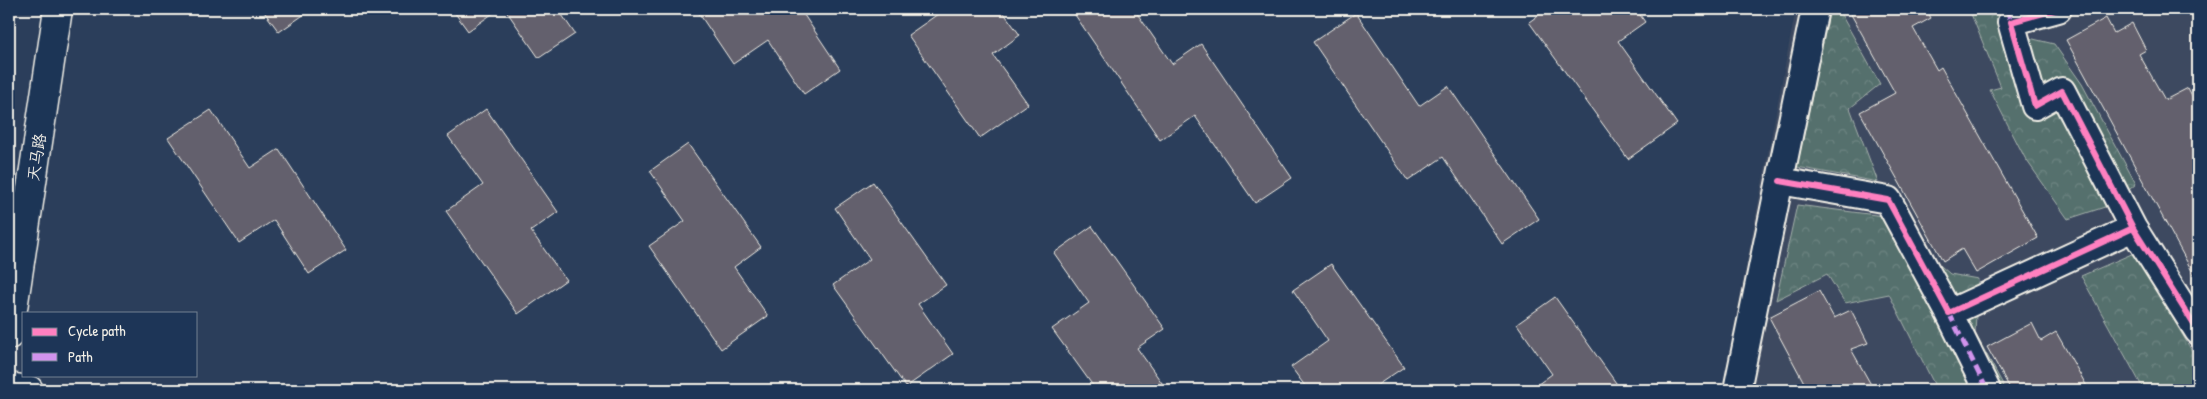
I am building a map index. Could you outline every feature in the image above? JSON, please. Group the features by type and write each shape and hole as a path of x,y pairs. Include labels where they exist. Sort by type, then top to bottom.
{"main road":[{"name":"天马路","path":"9,336 58,9"},
{"path":"9,387 29,390"}],"street":[{"path":"1737,390 1815,9"},
{"path":"2058,9 2009,16 2035,106 2062,92 2133,228 2198,331"},
{"path":"1780,181 1888,200 1949,313 1987,390"},
{"path":"1949,313 2133,228"}],"shaded area":[{"path":"1796,9 2198,9 2198,390 1722,390"}],"green space":[{"path":"1830,9 1838,9 1880,84 1850,108 1878,182 1797,167"},
{"path":"1969,9 1998,9 2008,38 2025,37 2054,44 2082,84 2136,184 2111,205 2068,219 2025,158 1990,90 2001,87"},
{"path":"1797,205 1884,216 1950,274 1978,279 1975,333 2006,390 1937,390 1889,294 1845,303 1827,274 1776,300"},
{"path":"2134,253 2198,361 2198,390 2144,390 2081,276"}],"building":[{"path":"262,9 312,9 279,32"},
{"path":"452,9 499,9 468,31"},
{"path":"505,9 558,9 575,34 539,58"},
{"path":"696,9 800,9 840,69 804,94 768,40 733,64"},
{"path":"945,9 1001,9 1020,35 993,55 1028,104 980,138 908,35"},
{"path":"1071,9 1134,9 1172,64 1201,44 1292,178 1255,203 1195,116 1160,140"},
{"path":"1547,9 1636,9 1645,22 1618,41 1677,124 1628,159 1529,22"},
{"path":"1848,9 1926,9 1931,18 1913,28 1937,70 1941,67 2038,238 1976,273 1962,249 1943,261 1860,112 1895,93"},
{"path":"1356,13 1419,106 1448,86 1539,219 1502,244 1443,157 1408,181 1313,42"},
{"path":"2106,18 2114,33 2132,23 2146,50 2139,54 2165,100 2188,88 2198,107 2198,282 2066,40"},
{"path":"486,109 558,212 531,231 566,280 518,314 446,211 483,185 448,136"},
{"path":"211,110 250,168 279,149 346,250 309,274 274,220 239,243 168,138"},
{"path":"688,144 761,247 734,267 768,316 721,349 649,246 685,221 650,171"},
{"path":"873,182 946,285 918,304 953,354 906,387 833,285 870,259 835,208"},
{"path":"1092,226 1165,329 1137,348 1167,390 1096,390 1052,329 1089,303 1054,253"},
{"path":"1331,264 1404,367 1376,386 1379,390 1308,390 1291,367 1328,341 1293,290"},
{"path":"1819,291 1834,318 1851,310 1868,343 1851,349 1874,390 1808,390 1769,317"},
{"path":"1555,297 1621,390 1530,390 1552,374 1517,324"},
{"path":"2032,323 2041,341 2056,332 2089,390 2011,390 1987,347"}],"marked path":[{"path":"2007,9 2011,22"},
{"path":"1949,313 1987,390"}],"cycle path":[{"path":"2058,9 2011,22 2035,106 2062,91 2133,228 2198,331"},
{"path":"1780,181 1888,200 1949,313 2133,228"}]}
